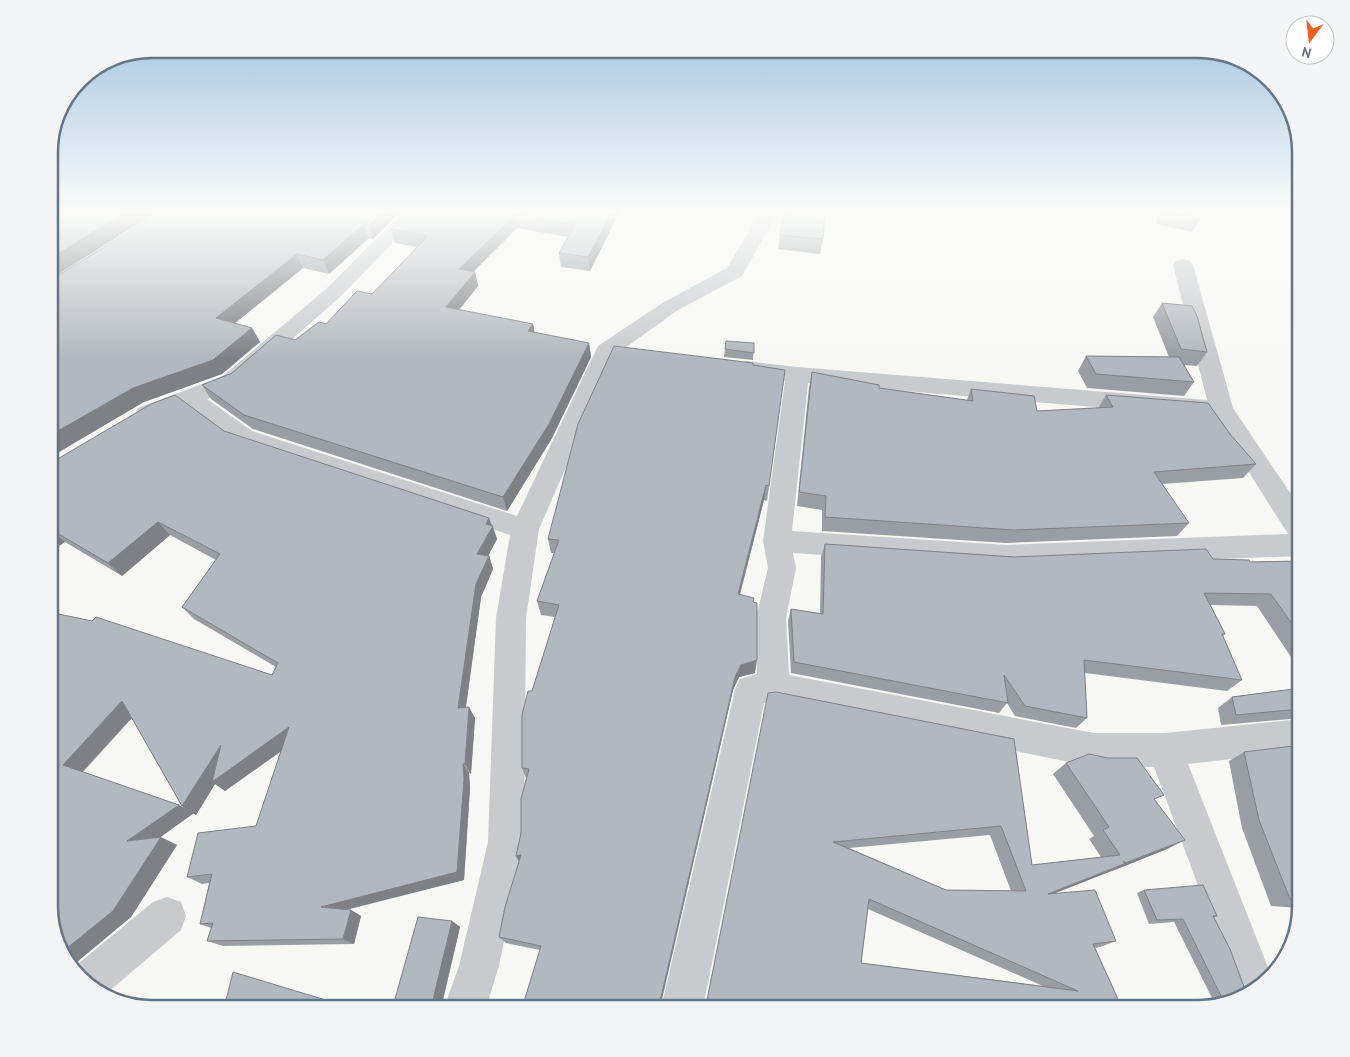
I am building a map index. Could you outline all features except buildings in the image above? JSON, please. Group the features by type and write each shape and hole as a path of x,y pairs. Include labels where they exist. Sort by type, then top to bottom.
{"street":[{"path":"127,425 152,410 231,381 333,293 366,260"},
{"path":"468,1000 479,966 506,842 511,618 526,529 620,352 671,306 734,272 741,260"},
{"path":"1183,265 1221,409 1292,517"},
{"path":"720,365 797,375 1221,409"},
{"path":"773,687 771,618 782,568 777,541 797,375"},
{"path":"189,398 243,437 526,529"},
{"path":"777,541 1006,556 1292,545"},
{"path":"684,1000 751,690 773,687 1094,750 1166,750 1292,736"},
{"path":"1166,750 1254,982"},
{"path":"92,979 167,916"}]}
